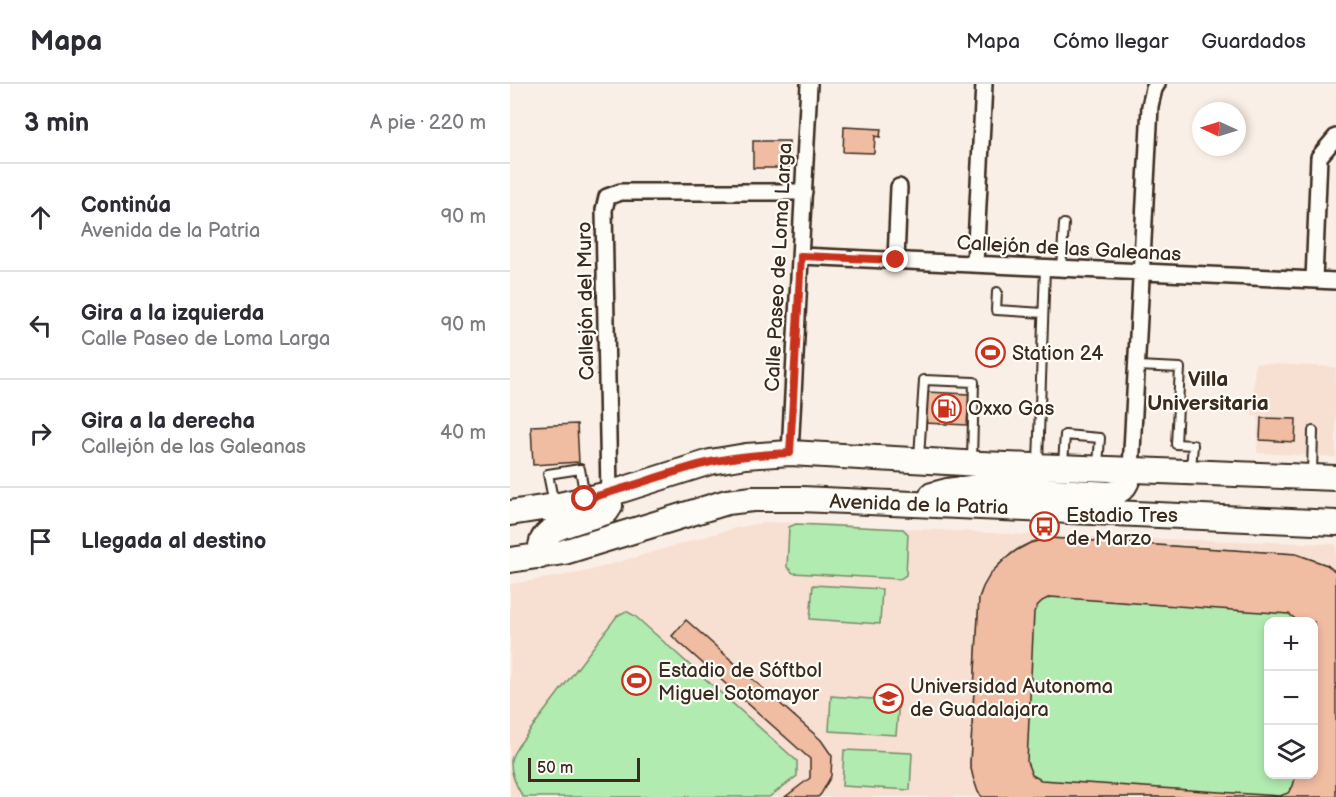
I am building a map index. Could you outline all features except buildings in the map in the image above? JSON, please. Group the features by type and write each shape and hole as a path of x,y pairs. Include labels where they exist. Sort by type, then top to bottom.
{"main road":[{"path":"510,513 609,494 710,462 746,456 790,453 1037,467 1336,478"},
{"path":"904,503 947,491 979,487 1110,494 1118,492 1125,486 1131,470"},
{"path":"541,555 542,543 548,533 606,512 610,506 609,494"},
{"name":"Avenida de la Patria","path":"510,560 564,552 727,502 753,499 904,503 1336,523"}],"street":[{"name":"Calle Paseo de Loma Larga","path":"790,453 809,84"},
{"path":"975,264 984,84"},
{"path":"1131,470 1150,106 1157,84"},
{"path":"1314,280 1319,157 1336,137"},
{"path":"896,260 899,187"},
{"name":"Callejón del Muro","path":"609,494 604,210 608,197 621,192 804,192"},
{"name":"Callejón de las Galeanas","path":"801,256 1336,281"}],"lane":[{"path":"1061,268 1064,224"},
{"path":"1037,467 1045,268"},
{"path":"997,292 996,310 1043,313"},
{"path":"1137,366 1180,368 1176,444 1193,445 1190,473"},
{"path":"919,461 924,380 974,382 972,464"},
{"path":"1312,477 1313,432"},
{"path":"1063,467 1065,435 1100,438 1097,469"},
{"path":"555,506 548,474 580,469 585,499"}],"shaded area":[{"path":"1255,363 1336,367 1336,457 1257,453 1258,416 1252,416"},
{"name":"Universidad Autonoma de Guadalajara","path":"767,522 1028,535 1336,544 1336,797 510,797 510,584 584,572 735,528"}],"green space":[{"path":"796,524 903,529 908,534 906,575 900,579 793,573 787,567 789,527"},
{"path":"1049,538 1296,554 1327,565 1336,797 982,797 970,764 979,598 987,581 999,565 1013,552 1035,541"},
{"path":"813,585 882,589 880,624 810,619"},
{"name":"Estadio de Sóftbol Miguel Sotomayor","path":"626,611 635,616 797,761 797,776 769,797 523,797 511,770 514,753 617,616"},
{"path":"831,696 899,701 896,735 829,731"},
{"path":"844,750 912,753 910,790 842,786"}],"place":[{"name":"Station 24","path":"991,353"},
{"name":"Oxxo Gas","path":"947,408"},
{"name":"Estadio Tres de Marzo","path":"1045,527"},
{"name":"Estadio de Sóftbol Miguel Sotomayor","path":"637,681"},
{"name":"Universidad Autonoma de Guadalajara","path":"889,698"}],"district":[{"name":"Villa Universitaria","path":"1208,391"}],"route":[{"path":"585,499 609,494 710,462 746,456 790,453 801,256 896,260"}]}
